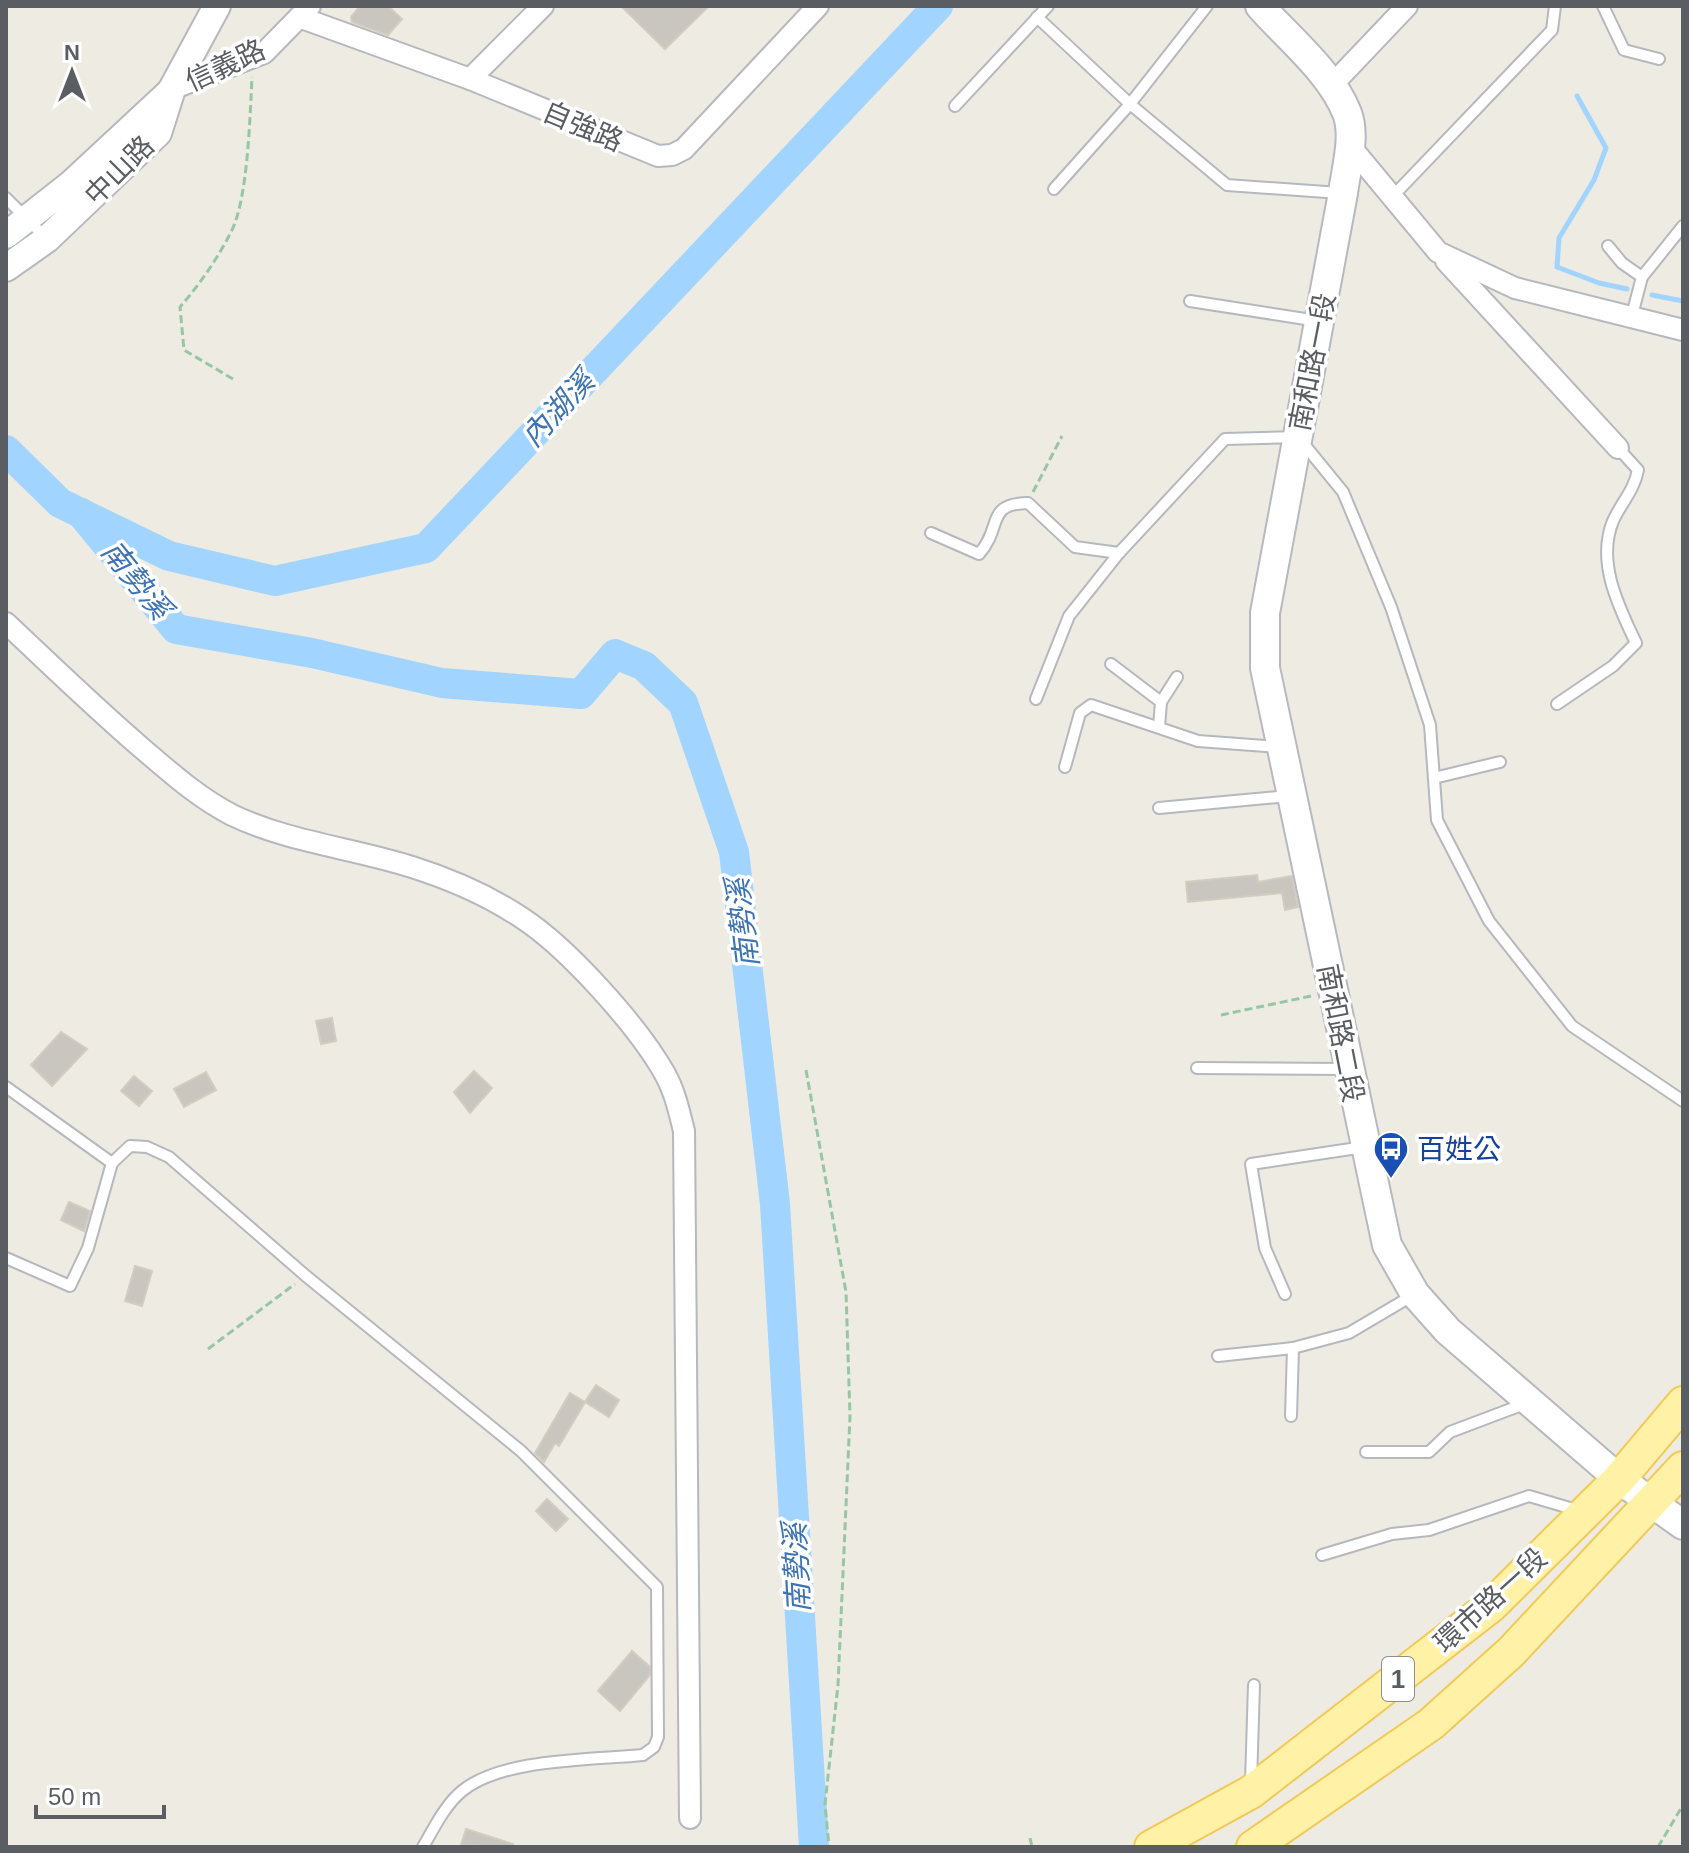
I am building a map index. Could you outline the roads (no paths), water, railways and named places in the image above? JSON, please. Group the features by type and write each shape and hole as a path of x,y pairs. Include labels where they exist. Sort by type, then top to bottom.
{"main road":[{"name":"南和路一段","path":"1260,6 1331,86 1348,114 1350,146 1265,613 1265,668 1281,747"},
{"name":"南和路二段","path":"1281,747 1387,1245 1415,1294 1448,1331 1619,1479 1683,1525"},
{"name":"環市路一段","path":"1151,1847 1251,1792 1492,1605 1619,1479 1683,1403"},
{"name":"環市路一段","path":"1253,1847 1431,1724 1511,1652 1654,1503 1683,1468"}],"street":[{"name":"中山路","path":"6,268 47,239 158,133 172,89 217,6"},
{"path":"470,79 543,6"},
{"name":"自強路","path":"305,12 658,156 672,155 684,149 818,6"},
{"path":"1331,86 1407,6"},
{"name":"信義路","path":"172,89 264,53 305,12"},
{"name":"中山路","path":"6,235 29,219 172,89"},
{"path":"1350,146 1438,252 1618,448"},
{"path":"1438,252 1515,288 1683,330"},
{"path":"6,623 78,694 156,761 189,789 231,814 264,828 412,867 461,885 522,918 548,939 627,1021 665,1073 676,1098 684,1131 690,1818"}],"lane":[{"path":"955,106 1048,6"},
{"path":"1054,189 1130,104 1207,6"},
{"path":"1393,196 1552,30 1555,6"},
{"path":"1603,6 1624,50 1659,59"},
{"path":"1037,17 1130,104 1227,185 1343,193"},
{"path":"6,198 47,239"},
{"path":"1631,319 1642,277 1683,226"},
{"path":"1608,246 1622,263 1642,277"},
{"path":"1190,301 1320,321"},
{"path":"1036,699 1069,616 1119,553 1225,439 1298,437 1343,492 1391,607 1430,725 1437,820 1489,921 1572,1026 1683,1101"},
{"path":"1557,704 1613,666 1636,643 1615,599 1608,566 1612,523 1635,486 1638,470 1618,448"},
{"path":"931,533 979,554 989,541 1002,508 1008,503 1028,503 1075,547 1119,553"},
{"path":"1111,664 1161,702"},
{"path":"1159,727 1161,702 1177,677"},
{"path":"1065,767 1080,713 1091,705 1198,741 1281,747"},
{"path":"1434,778 1500,762"},
{"path":"1159,808 1293,796"},
{"path":"1197,1068 1348,1069"},
{"path":"6,1087 112,1163"},
{"path":"6,1258 70,1286 88,1248 112,1163 130,1146 147,1147 169,1157 306,1276 521,1451 649,1576 660,1597 658,1737 654,1747 643,1755 526,1766 492,1776 462,1791 423,1847"},
{"path":"1285,1294 1265,1248 1251,1164 1365,1146"},
{"path":"1218,1356 1293,1348 1349,1333 1415,1294"},
{"path":"1291,1416 1293,1348"},
{"path":"1366,1452 1429,1452 1450,1432 1531,1401"},
{"path":"1322,1555 1392,1534 1429,1530 1529,1496 1585,1513"},
{"path":"1251,1792 1254,1685"}],"waterway":[{"name":"內湖溪","path":"6,450 60,503 169,556 275,581 426,548 938,6"},
{"path":"1577,96 1606,148 1594,180 1559,238 1557,267 1599,283 1627,289"},
{"path":"1652,295 1683,301"},
{"name":"南勢溪","path":"81,513 176,629 312,653 442,683 581,694 615,654 644,666 683,703 734,852 775,1204 814,1847"}],"place":[{"name":"百姓公","path":"1391,1180"}]}
